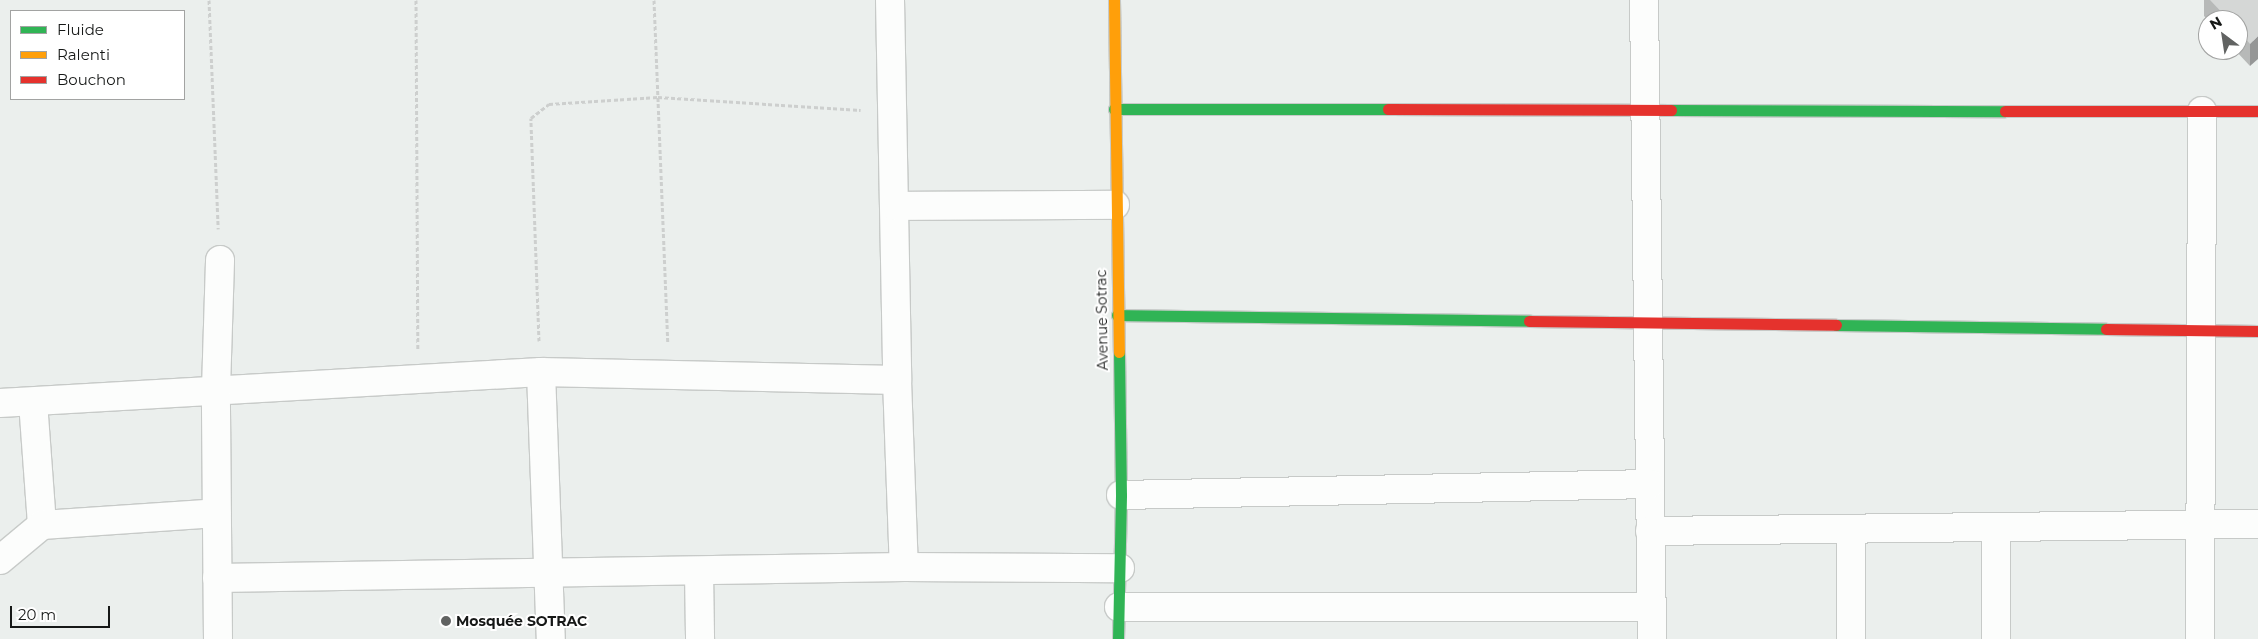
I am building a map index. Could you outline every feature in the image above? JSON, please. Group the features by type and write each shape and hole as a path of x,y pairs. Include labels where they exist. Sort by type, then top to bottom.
{"street":[{"path":"890,0 897,380 904,567"},
{"name":"Avenue Sotrac","path":"1114,0 1115,205 1121,495 1118,639"},
{"path":"1644,0 1652,639"},
{"path":"1114,109 2258,111"},
{"path":"2200,639 2202,111"},
{"path":"895,206 1115,205"},
{"path":"218,639 216,389 220,260"},
{"path":"1117,315 2258,331"},
{"path":"540,372 551,574 551,639"},
{"path":"0,403 216,389 540,372 669,377 897,380"},
{"path":"33,402 42,525"},
{"path":"1121,495 1650,484"},
{"path":"0,560 42,525 217,513"},
{"path":"1650,531 2258,524"},
{"path":"1996,527 1996,639"},
{"path":"1851,529 1851,639"},
{"path":"217,578 699,572 904,567 1120,568"},
{"path":"699,572 700,639"},
{"path":"1119,607 1651,608"}],"path":[{"path":"209,0 220,260"},
{"path":"416,0 418,378"},
{"path":"654,0 669,377"},
{"path":"540,372 531,118 549,104 658,97 892,112"}],"building":[{"path":"2210,0 2258,0 2258,36 2250,44 2248,42 2248,10 2220,10"}],"traffic: fast":[{"path":"1114,109 1388,109"},
{"path":"1671,110 2005,111"},
{"path":"1117,315 1529,321"},
{"path":"1836,325 2106,329"},
{"path":"1118,639 1121,495 1119,352"}],"traffic: slow":[{"path":"1114,0 1119,352"}],"traffic: jam":[{"path":"1388,109 1671,110"},
{"path":"2005,111 2258,111"},
{"path":"1529,321 1836,325"},
{"path":"2106,329 2258,331"}],"place":[{"name":"Mosquée SOTRAC","path":"446,621"}]}
